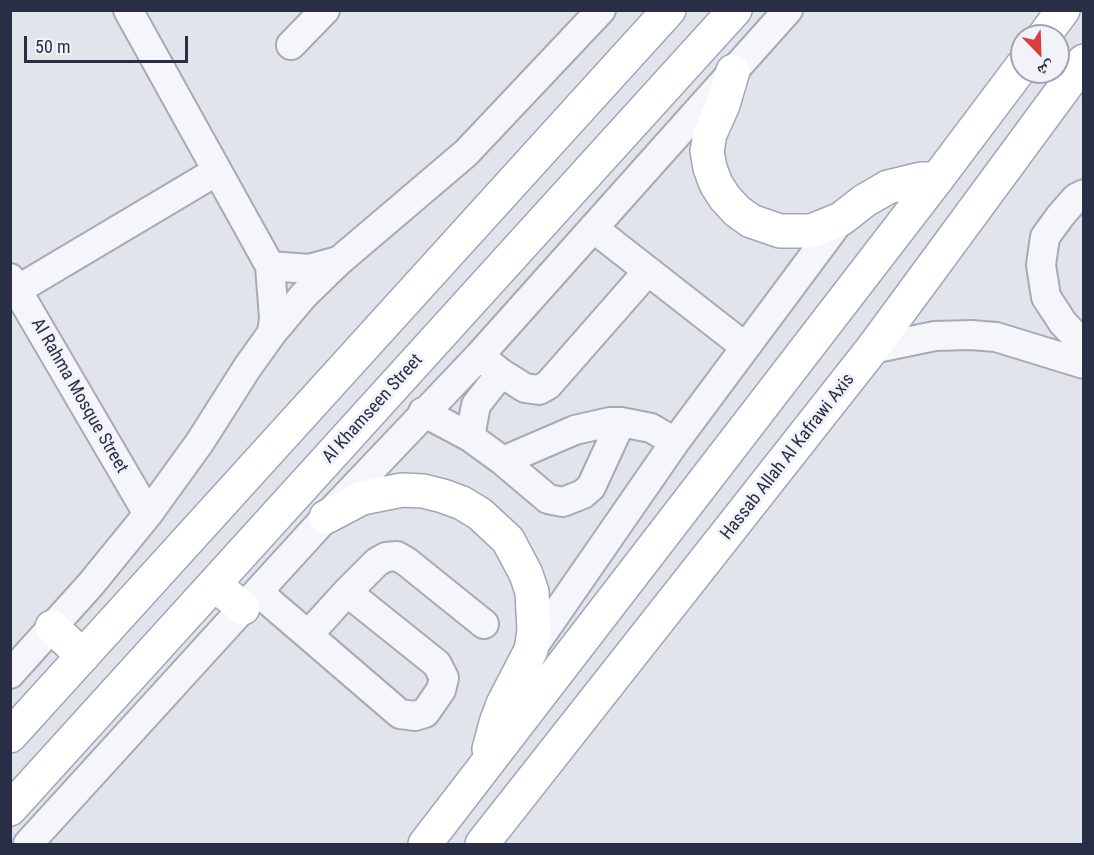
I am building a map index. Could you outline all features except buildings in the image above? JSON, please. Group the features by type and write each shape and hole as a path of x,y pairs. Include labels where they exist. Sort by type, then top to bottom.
{"main road":[{"path":"10,736 669,10"},
{"name":"Al Khamseen Street","path":"10,808 735,10"},
{"path":"1053,24 1063,10"},
{"name":"Hassab Allah Al Kafrawi Axis","path":"483,844 872,349 1083,61"},
{"path":"733,71 723,105 710,134 707,151 713,176 725,198 737,211 751,220 780,231 811,231 841,219 864,201 888,187 912,180 937,179"},
{"path":"425,844 1010,82"},
{"path":"569,120 607,152"},
{"path":"326,517 362,498 382,492 423,491 462,503 480,514 508,540 526,574 534,611 534,631 531,650 503,704 496,723 487,764"},
{"path":"214,584 251,600"},
{"path":"52,627 83,656"}],"street":[{"path":"128,10 270,266 274,318 272,333"},
{"path":"291,45 324,10"},
{"path":"10,674 91,584 148,514 200,442 247,368 272,333 304,295 339,261 466,153 601,10"},
{"path":"28,844 423,412 479,356 788,10"},
{"path":"14,284 217,171"},
{"path":"1083,194 1076,198 1045,237 1041,265 1046,297 1063,323 1083,345"},
{"path":"531,650 675,441 841,219"},
{"path":"593,228 744,346"},
{"path":"270,266 309,269 339,261"},
{"path":"479,356 501,373 532,390 539,390 548,385 648,271"},
{"name":"Al Rahma Mosque Street","path":"14,284 148,514"},
{"path":"872,349 935,336 971,334 996,337 1083,364"},
{"path":"470,437 476,405 501,373"},
{"path":"423,412 470,437 548,499 563,502 574,499 591,487 621,422"},
{"path":"503,461 575,430 595,424 621,422 651,428 675,441"},
{"path":"308,635 346,592 377,562 386,557 397,556 484,624"},
{"path":"251,600 308,635 400,714 415,716 425,713 441,690 444,678 437,664 346,592"}]}
